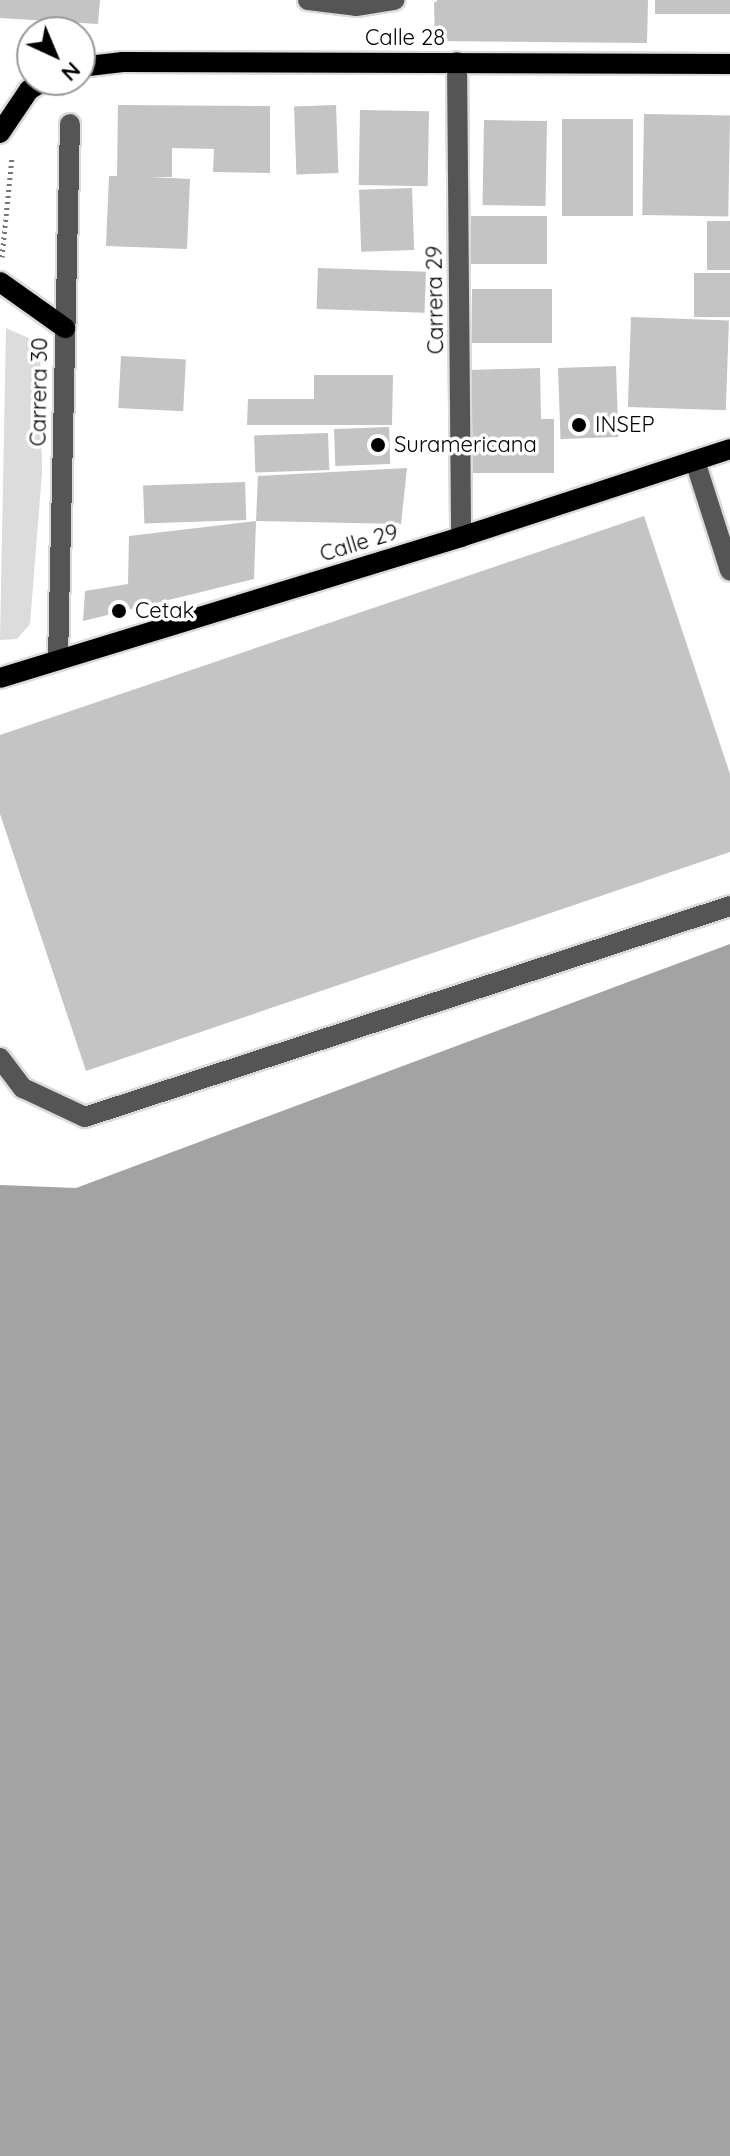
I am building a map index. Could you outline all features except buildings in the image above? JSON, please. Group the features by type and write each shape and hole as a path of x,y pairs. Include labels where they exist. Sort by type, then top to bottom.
{"main road":[{"name":"Calle 28","path":"96,65 123,62 730,64"},
{"path":"0,133 25,96"},
{"path":"0,282 65,328"},
{"name":"Calle 29","path":"0,678 461,537 730,449"}],"street":[{"path":"308,0 356,6 395,0"},
{"name":"Carrera 29","path":"457,62 461,537"},
{"name":"Carrera 30","path":"58,660 70,124"},
{"path":"695,461 724,534 730,571"},
{"path":"0,1058 23,1088 85,1117 730,906"}],"path":[{"path":"0,282 13,151"}],"shaded area":[{"path":"6,328 40,343 42,473 30,624 17,639 0,640"},
{"path":"730,944 730,2156 0,2156 0,1185 76,1188"}],"place":[{"name":"INSEP","path":"579,425"},
{"name":"Suramericana","path":"378,445"},
{"name":"Cetak","path":"119,611"}]}
